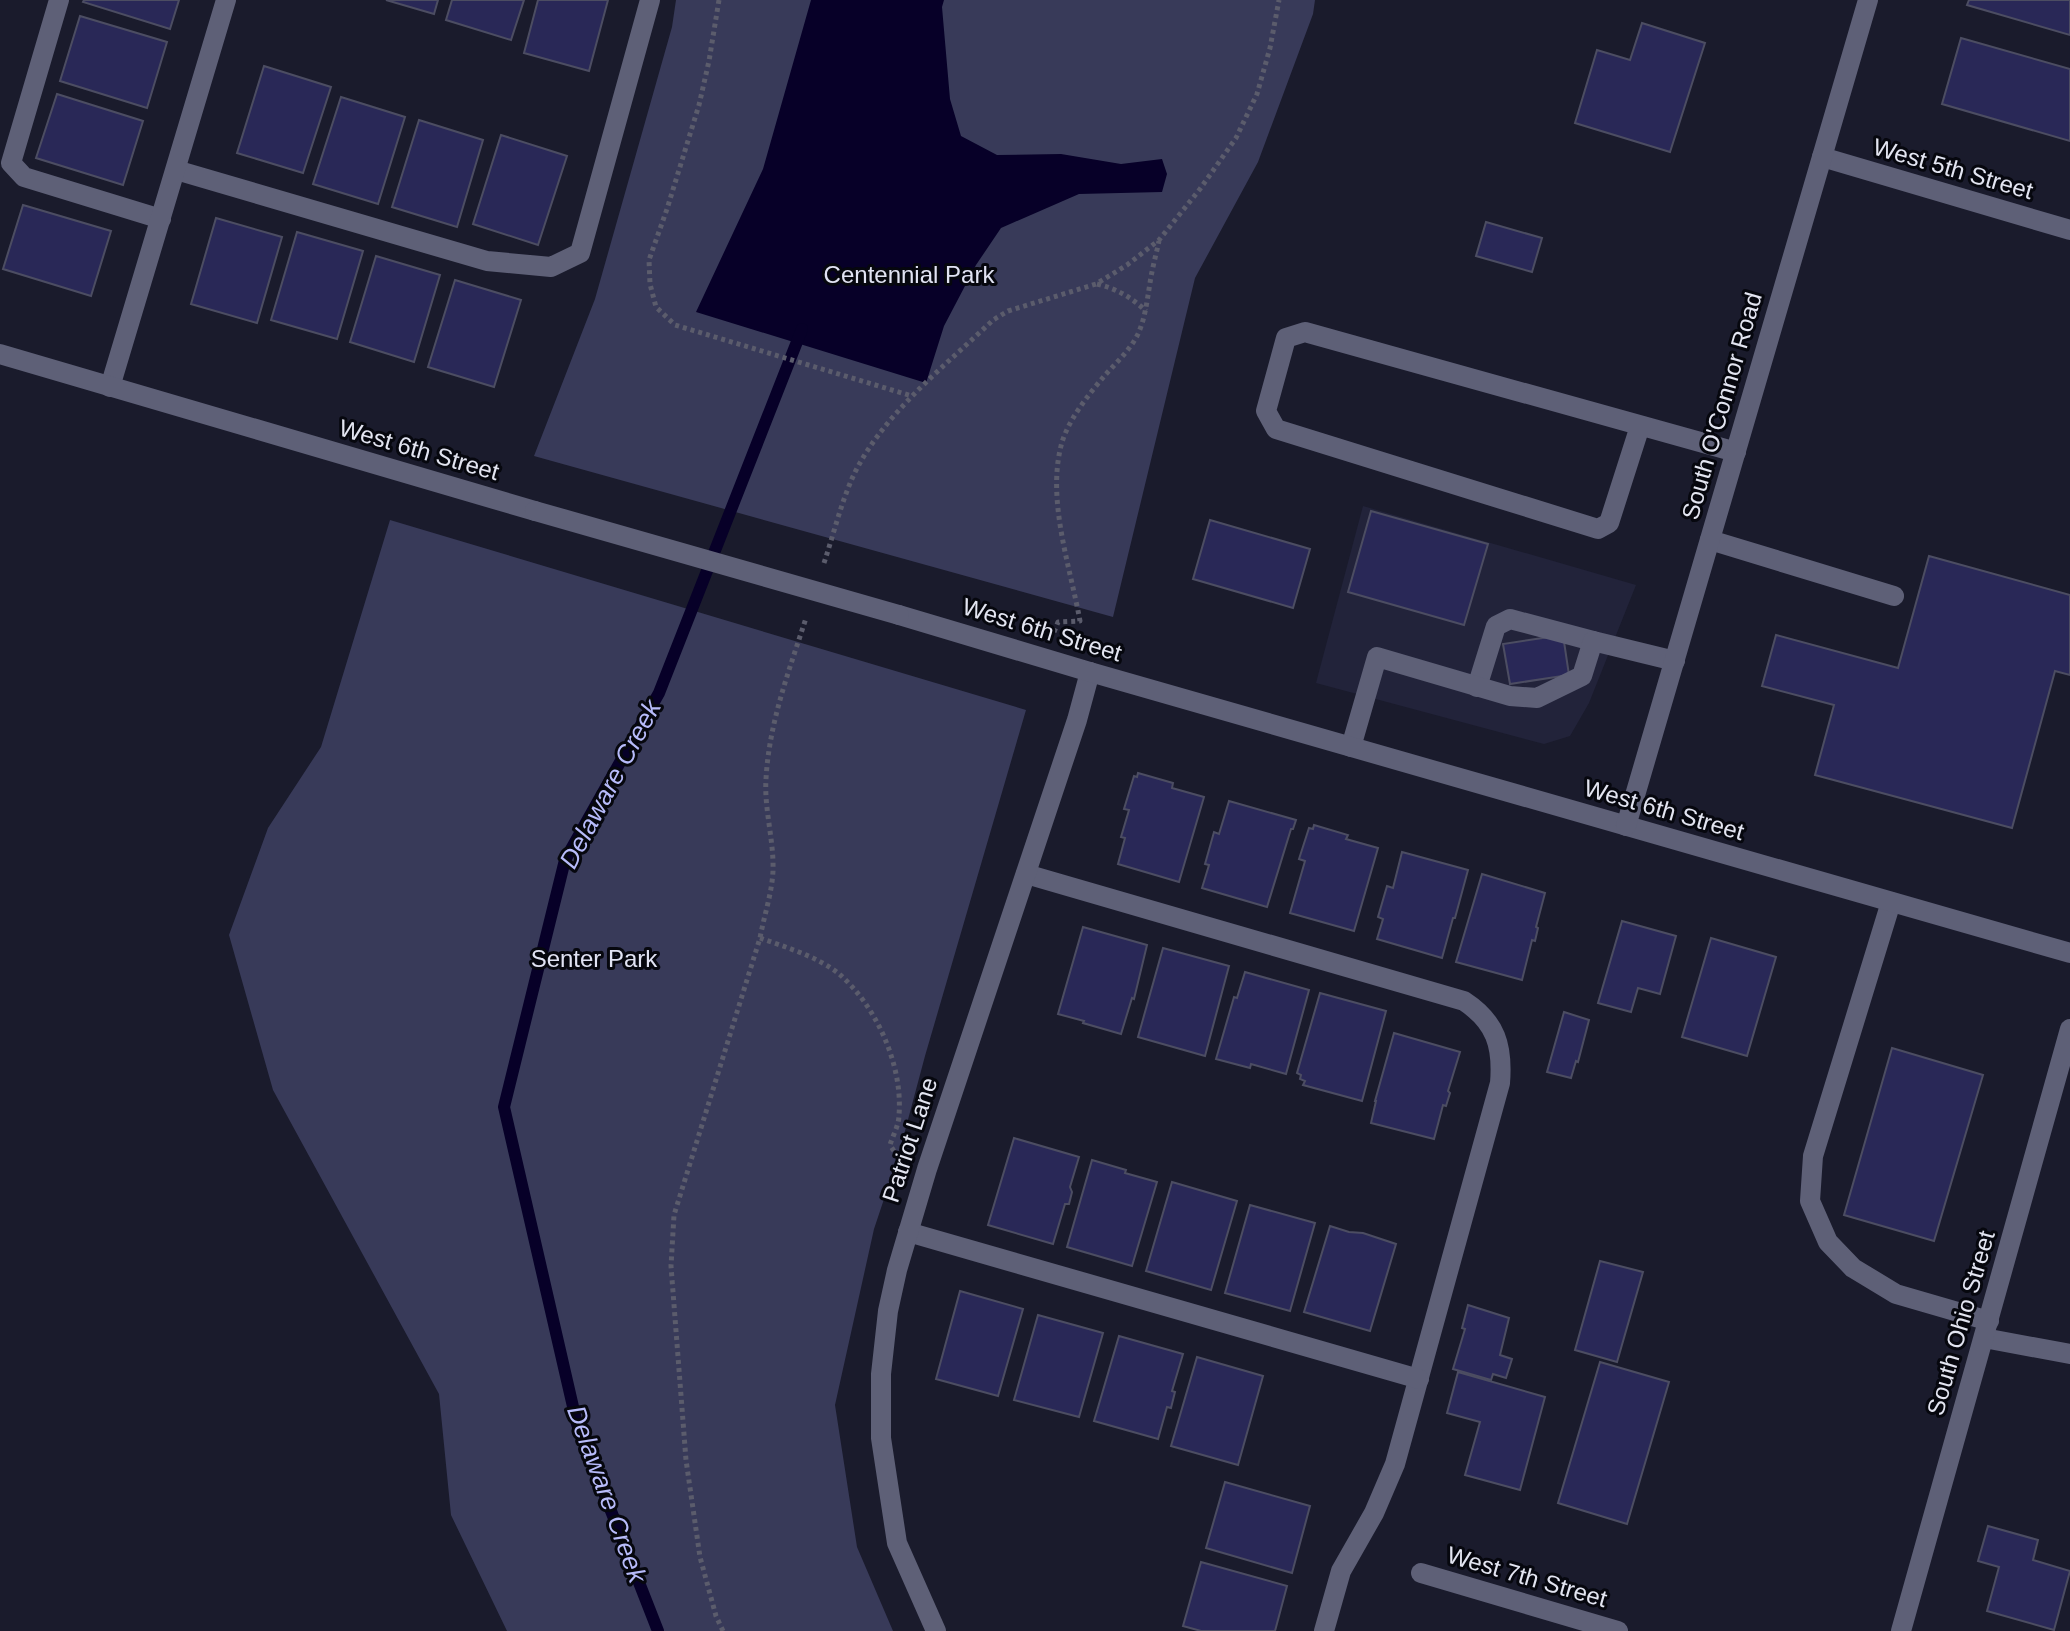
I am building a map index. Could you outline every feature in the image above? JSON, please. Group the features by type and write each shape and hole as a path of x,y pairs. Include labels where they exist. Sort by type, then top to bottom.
{"street":[{"path":"59,0 11,163 24,177 161,219"},
{"path":"110,387 226,0"},
{"path":"176,170 487,261 551,267 580,253 650,0"},
{"name":"South O'Connor Road","path":"1626,826 1868,0"},
{"name":"West 5th Street","path":"1822,157 2070,230"},
{"path":"1640,426 1609,523 1598,529 1276,429 1266,411 1286,338 1305,332 1736,452"},
{"name":"West 6th Street","path":"0,354 1090,672 2070,953"},
{"path":"1710,540 1894,596"},
{"path":"1477,687 1496,626 1510,619 1675,661"},
{"path":"1351,747 1377,657 1510,696 1537,698 1582,676 1593,641"},
{"name":"Patriot Lane","path":"936,1631 897,1543 881,1438 881,1374 888,1311 927,1169 1077,720 1090,672"},
{"path":"1026,874 1464,1001 1477,1010 1498,1042 1502,1059 1500,1083 1395,1464 1374,1513 1341,1571 1324,1631"},
{"path":"1891,902 1813,1156 1810,1201 1828,1242 1853,1268 1896,1294 1987,1329 2070,1354"},
{"name":"South Ohio Street","path":"1901,1631 2070,1029"},
{"path":"908,1232 1419,1379"},
{"name":"West 7th Street","path":"1421,1573 1618,1631"}],"path":[{"path":"719,0 699,105 649,260 650,284 656,307 675,325 913,396"},
{"path":"823,568 851,480 868,449 893,415 993,320 1008,311 1096,284 1127,265 1159,240 1200,189 1236,138 1257,94 1279,0"},
{"path":"1080,621 1059,517 1057,478 1061,444 1073,420 1100,381 1137,335 1146,311 1159,240"},
{"path":"1096,284 1116,289 1146,311"},
{"path":"723,1631 700,1557 686,1460 672,1253 674,1215 760,938 773,872 765,783 770,741 808,612"},
{"path":"760,938 802,953 837,972 866,1003 881,1028 898,1086 900,1117 890,1145 898,1157 927,1169"}],"shaded area":[{"path":"811,0 944,0 942,7 950,99 961,136 997,155 1061,154 1121,164 1162,159 1167,174 1162,192 1079,194 1001,228 976,265 944,326 926,383 696,312 763,169"},
{"path":"1363,506 1636,585 1589,703 1570,736 1544,744 1316,683"}],"green space":[{"name":"Centennial Park","path":"676,0 1315,0 1313,14 1258,162 1195,278 1113,617 534,456 595,299 672,27"},
{"name":"Senter Park","path":"390,520 1026,710 898,1157 874,1229 835,1405 857,1547 893,1631 507,1631 451,1515 439,1394 273,1090 229,935 268,828 321,747"}],"building":[{"path":"84,0 179,0 170,29"},
{"path":"386,0 438,0 434,14"},
{"path":"452,0 524,0 511,40 446,20"},
{"path":"538,0 608,0 589,71 524,53"},
{"path":"1969,0 2070,0 2070,35 1967,5"},
{"path":"80,16 167,42 147,108 60,81"},
{"path":"1642,23 1705,43 1670,152 1575,123 1597,50 1630,60"},
{"path":"1961,38 2070,69 2070,141 1942,104"},
{"path":"264,66 331,87 303,173 237,153"},
{"path":"57,94 143,121 123,185 36,158"},
{"path":"341,97 405,117 378,204 313,184"},
{"path":"419,120 483,140 457,227 392,207"},
{"path":"501,135 567,156 538,245 473,224"},
{"path":"23,205 111,231 91,296 3,269"},
{"path":"216,218 282,237 257,323 191,304"},
{"path":"1486,222 1542,238 1532,272 1476,256"},
{"path":"297,232 363,251 337,339 271,320"},
{"path":"376,256 440,275 414,362 350,342"},
{"path":"455,280 521,300 494,387 428,367"},
{"path":"1371,511 1488,544 1464,625 1348,592"},
{"path":"1210,520 1310,549 1293,608 1193,579"},
{"path":"1929,556 2070,595 2070,675 2055,671 2012,828 1815,775 1834,705 1762,686 1776,635 1898,668"},
{"path":"1563,635 1569,675 1510,684 1503,644"},
{"path":"1138,773 1173,783 1172,788 1204,797 1179,882 1118,864 1125,838 1121,837 1129,810 1124,809 1134,776 1137,777"},
{"path":"1229,801 1296,820 1267,907 1202,888 1214,832 1219,834"},
{"path":"1314,825 1378,848 1354,931 1290,913 1305,861 1299,859 1309,828 1313,829"},
{"path":"1402,852 1468,870 1442,958 1377,939 1383,919 1378,917 1387,886 1393,888"},
{"path":"1482,874 1545,893 1535,941 1532,940 1522,980 1456,962"},
{"path":"1622,921 1676,936 1660,994 1638,988 1631,1012 1598,1003"},
{"path":"1083,927 1147,945 1134,999 1121,1034 1058,1014"},
{"path":"1711,938 1776,957 1747,1056 1682,1037"},
{"path":"1163,948 1229,966 1205,1056 1138,1037"},
{"path":"1245,972 1309,990 1286,1074 1251,1064 1250,1068 1216,1059 1234,997 1237,998"},
{"path":"1320,993 1386,1011 1362,1101 1303,1085 1305,1081 1297,1073"},
{"path":"1564,1012 1589,1020 1571,1078 1547,1072"},
{"path":"1394,1033 1460,1052 1434,1139 1371,1123"},
{"path":"1892,1048 1983,1075 1934,1241 1844,1215"},
{"path":"1014,1138 1079,1157 1070,1187 1069,1204 1065,1204 1053,1244 988,1225"},
{"path":"1092,1160 1157,1182 1132,1266 1067,1247"},
{"path":"1172,1182 1237,1201 1211,1290 1146,1271"},
{"path":"1250,1205 1315,1223 1290,1311 1225,1293"},
{"path":"1330,1226 1396,1244 1370,1331 1304,1312"},
{"path":"1600,1261 1643,1272 1617,1362 1575,1350"},
{"path":"960,1291 1023,1309 998,1396 936,1379"},
{"path":"1468,1305 1509,1318 1500,1355 1512,1359 1506,1378 1493,1374 1491,1380 1453,1369 1465,1329 1462,1328"},
{"path":"1038,1315 1103,1333 1079,1417 1014,1400"},
{"path":"1119,1336 1183,1354 1172,1391 1175,1392 1171,1408 1167,1407 1158,1439 1094,1421"},
{"path":"1197,1357 1263,1376 1238,1465 1171,1446"},
{"path":"1600,1362 1669,1382 1627,1524 1558,1503"},
{"path":"1458,1372 1545,1397 1520,1490 1465,1475 1480,1422 1447,1413"},
{"path":"1225,1482 1310,1506 1292,1573 1206,1548"},
{"path":"1988,1526 2038,1540 2033,1560 2070,1571 2054,1630 1987,1611 1999,1567 1978,1561"},
{"path":"1201,1562 1287,1586 1275,1631 1201,1631 1183,1626"}],"waterway":[{"name":"Delaware Creek","path":"658,1631 577,1424 504,1107 565,860 659,693 802,329"}]}
